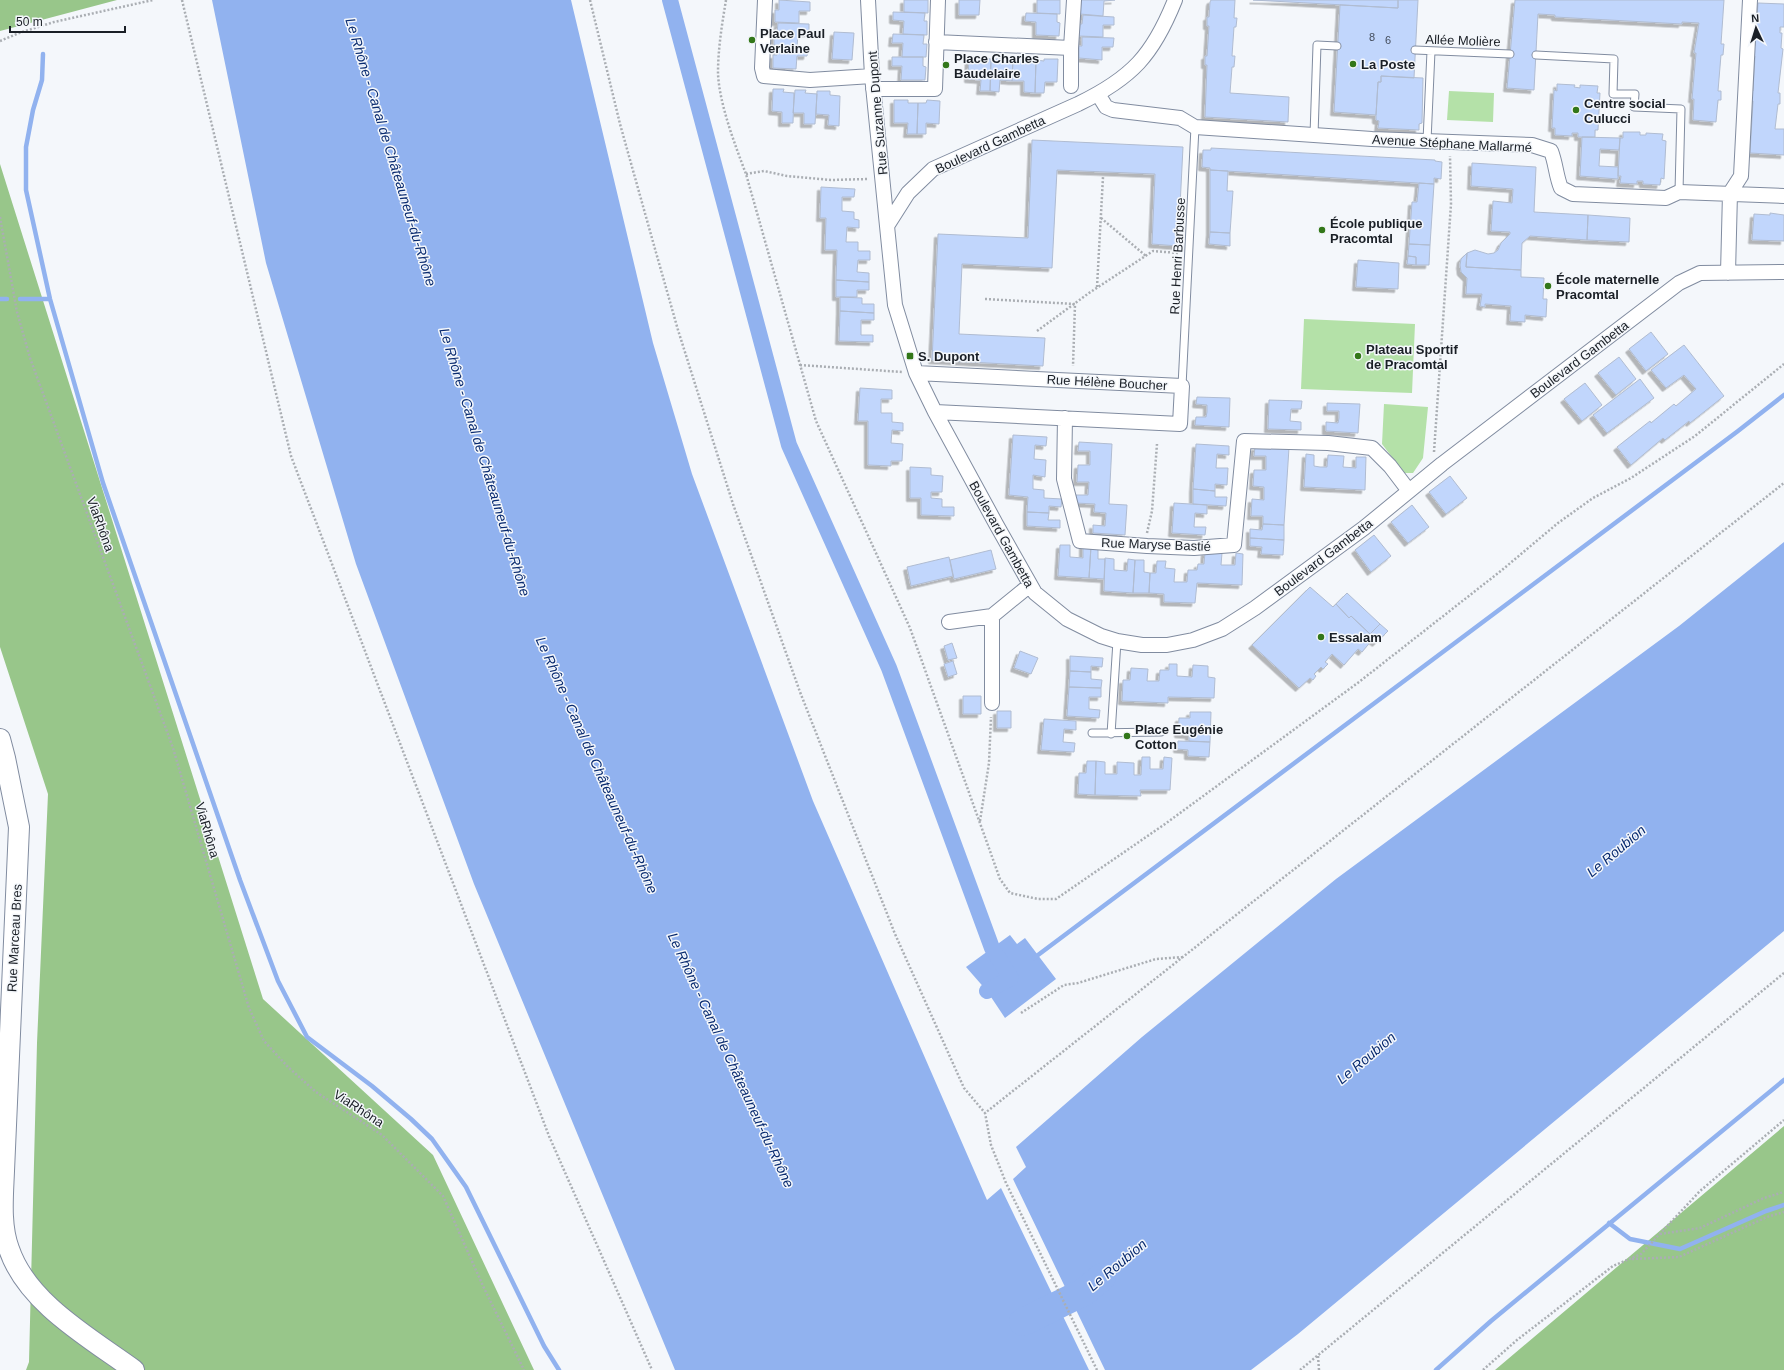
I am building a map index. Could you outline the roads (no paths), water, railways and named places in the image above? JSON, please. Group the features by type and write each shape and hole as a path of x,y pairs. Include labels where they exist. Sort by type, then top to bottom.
{"street":[{"path":"765,0 762,68 764,76 810,80 873,82 935,89 938,0"},
{"name":"Rue Suzanne Dupont","path":"868,0 873,82 887,226"},
{"path":"1071,86 1071,48 1074,0"},
{"name":"Boulevard Gambetta","path":"1175,0 1160,36 1144,59 1122,80 1098,94 934,169 908,193 887,226 895,305 916,373 934,412 1035,593 1067,619 1101,636 1117,641 1142,645 1167,645 1193,640 1222,629 1255,608 1346,541 1442,464 1680,283 1700,273 1784,272"},
{"path":"1728,273 1730,193 1740,176 1750,0"},
{"path":"936,42 1071,48"},
{"name":"Avenue Stéphane Mallarmé","path":"1098,94 1106,107 1113,110 1180,118 1195,127 1314,135 1532,145 1551,151 1555,162 1557,179 1561,188 1572,194 1666,198 1679,192 1784,196"},
{"name":"Rue Hélène Boucher","path":"916,373 1182,386 1180,424 934,412"},
{"name":"Rue Maryse Bastié","path":"1065,418 1064,479 1080,541 1194,548 1234,546 1244,441 1328,443 1372,448 1390,466 1409,490"},
{"path":"949,622 992,616 1030,584"},
{"path":"992,616 992,703"},
{"name":"Rue Marceau Bres","path":"0,739 6,758 19,827 4,1171 3,1221 8,1249 20,1274 48,1307 134,1370"}],"lane":[{"path":"1314,135 1317,45 1338,46"},
{"name":"Allée Molière","path":"1415,50 1510,54"},
{"path":"1427,141 1431,51"},
{"path":"1536,55 1614,59 1613,94 1635,94 1634,107 1681,109 1679,192"},
{"name":"Rue Henri Barbusse","path":"1182,386 1195,127"},
{"path":"1111,734 1117,641"},
{"path":"1092,733 1111,734 1162,732"}],"water":[{"name":"Le Rhône - Canal de Châteauneuf-du-Rhône","path":"212,0 571,0 653,343 692,474 813,801 987,1200 1001,1188 1089,1370 675,1370 474,884 356,564 266,263"},
{"path":"1784,542 1784,931 1298,1334 1251,1370 1105,1370 1013,1179 1026,1167 1016,1147 1142,1037 1336,879 1679,626"},
{"path":"1010,935 1017,944 1025,938 1056,979 1005,1018 987,991 966,967"}],"waterway":[{"path":"670,0 789,445 889,668 992,948 1011,978 987,991"},
{"path":"43,54 42,80 33,110 26,147 26,190 50,299 103,483 240,880 278,981 307,1037 372,1086 432,1139 466,1187 544,1346 559,1370"},
{"path":"0,299 7,299"},
{"path":"20,299 50,299"},
{"path":"1034,958 1784,395"},
{"path":"1436,1370 1491,1321 1784,1080"},
{"path":"1609,1223 1630,1239 1680,1249 1766,1211 1784,1205"},
{"name":"Le Roubion","path":"1023,1322 1084,1292 1102,1277"}],"place":[{"name":"Place Paul Verlaine","path":"752,40"},
{"name":"La Poste","path":"1353,64"},
{"name":"Place Charles Baudelaire","path":"946,65"},
{"name":"Centre social Culucci","path":"1576,110"},
{"name":"École publique Pracomtal","path":"1322,230"},
{"name":"École maternelle Pracomtal","path":"1548,286"},
{"name":"S. Dupont","path":"910,356"},
{"name":"Plateau Sportif de Pracomtal","path":"1358,356"},
{"name":"Essalam","path":"1321,637"},
{"name":"Place Eugénie Cotton","path":"1127,736"}]}
